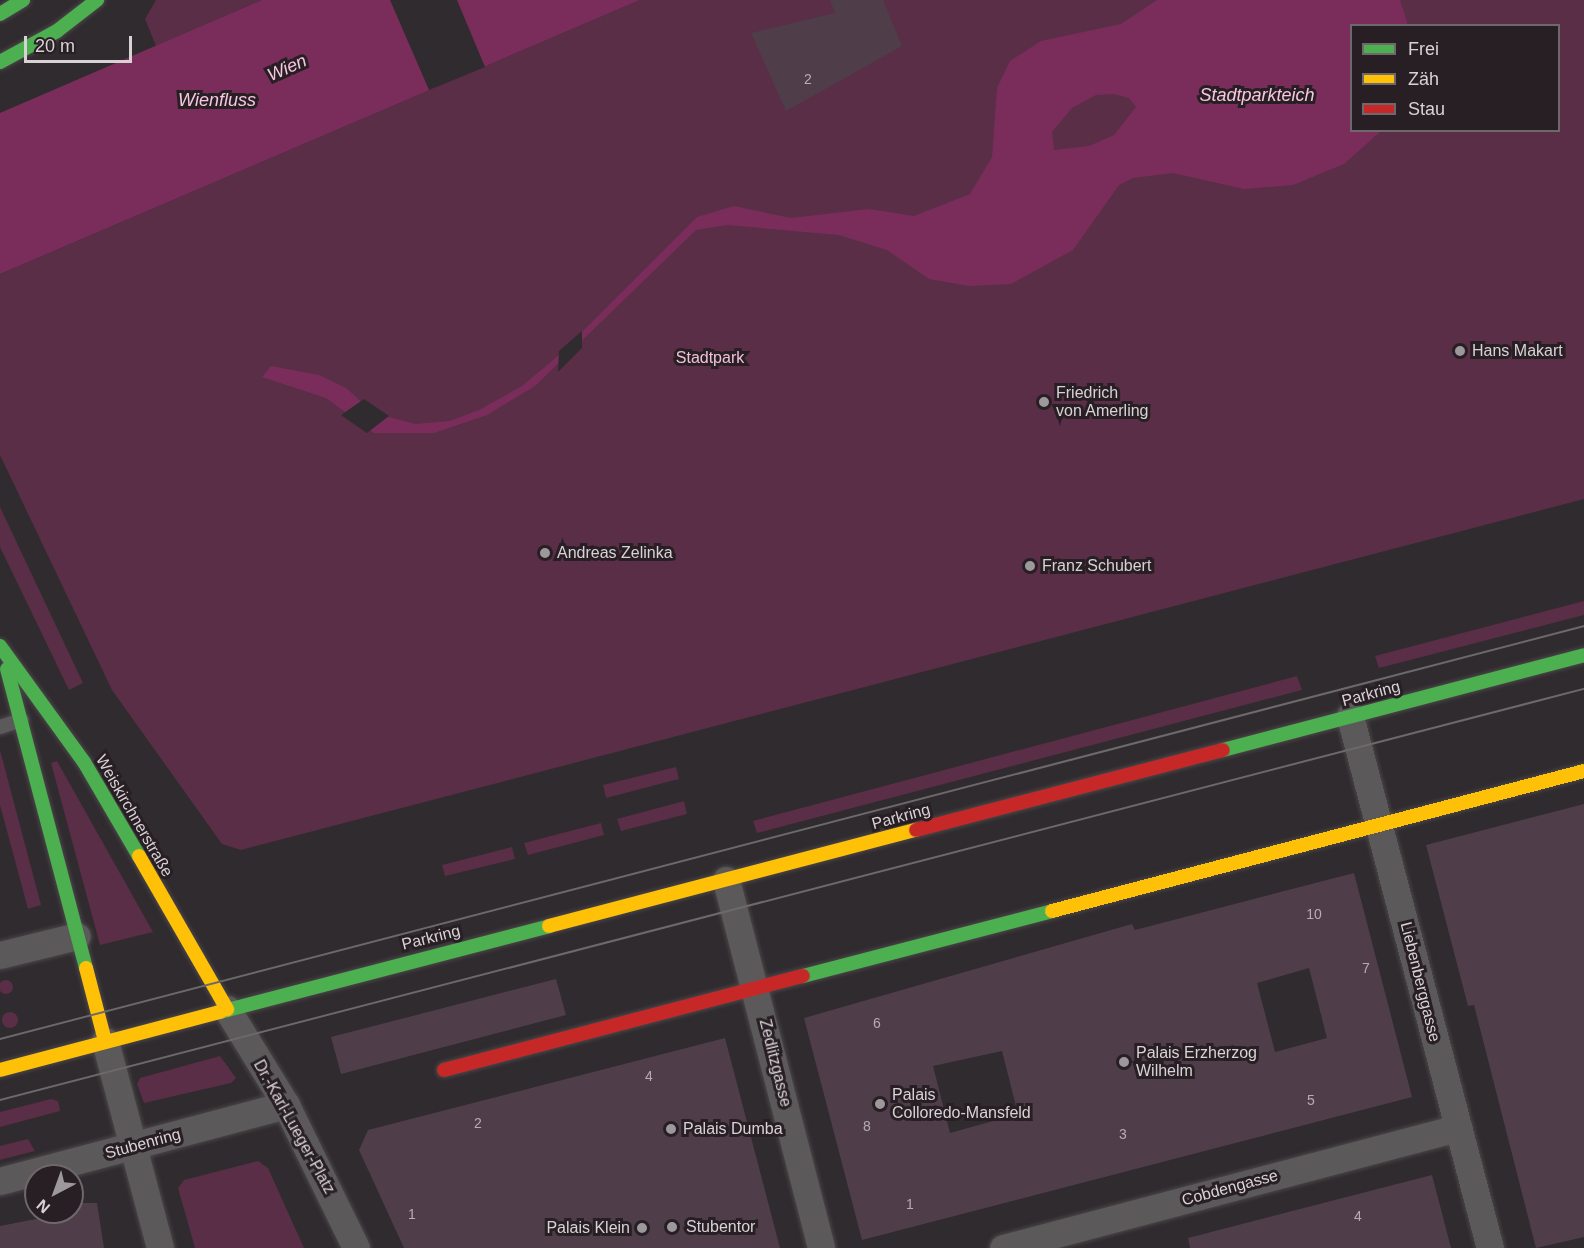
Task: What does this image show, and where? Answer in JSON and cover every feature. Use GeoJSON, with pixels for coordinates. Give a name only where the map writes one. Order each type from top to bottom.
{"type":"FeatureCollection","features":[{"type":"Feature","properties":{"kind":"street"},"geometry":{"type":"LineString","coordinates":[[0,14],[23,0]]}},
{"type":"Feature","properties":{"kind":"street"},"geometry":{"type":"LineString","coordinates":[[0,62],[57,31],[97,0]]}},
{"type":"Feature","properties":{"kind":"street","name":"Weiskirchnerstraße"},"geometry":{"type":"LineString","coordinates":[[0,646],[105,1041]]}},
{"type":"Feature","properties":{"kind":"street","name":"Weiskirchnerstraße"},"geometry":{"type":"LineString","coordinates":[[0,646],[84,762],[227,1009]]}},
{"type":"Feature","properties":{"kind":"street","name":"Parkring"},"geometry":{"type":"LineString","coordinates":[[227,1009],[1584,655]]}},
{"type":"Feature","properties":{"kind":"street","name":"Liebenberggasse"},"geometry":{"type":"LineString","coordinates":[[1350,716],[1380,822],[1490,1248]]}},
{"type":"Feature","properties":{"kind":"street"},"geometry":{"type":"LineString","coordinates":[[444,1070],[1380,822],[1584,771]]}},
{"type":"Feature","properties":{"kind":"street","name":"Zedlitzgasse"},"geometry":{"type":"LineString","coordinates":[[726,880],[756,987],[821,1248]]}},
{"type":"Feature","properties":{"kind":"street"},"geometry":{"type":"LineString","coordinates":[[0,955],[77,936]]}},
{"type":"Feature","properties":{"kind":"street"},"geometry":{"type":"LineString","coordinates":[[0,1070],[227,1009]]}},
{"type":"Feature","properties":{"kind":"street","name":"Dr.-Karl-Lueger-Platz"},"geometry":{"type":"LineString","coordinates":[[227,1009],[286,1105],[356,1248]]}},
{"type":"Feature","properties":{"kind":"street"},"geometry":{"type":"LineString","coordinates":[[105,1041],[160,1248]]}},
{"type":"Feature","properties":{"kind":"street","name":"Stubenring"},"geometry":{"type":"LineString","coordinates":[[0,1181],[133,1148],[286,1105]]}},
{"type":"Feature","properties":{"kind":"street","name":"Cobdengasse"},"geometry":{"type":"LineString","coordinates":[[1003,1248],[1458,1128]]}},
{"type":"Feature","properties":{"kind":"lane"},"geometry":{"type":"LineString","coordinates":[[0,727],[21,720]]}},
{"type":"Feature","properties":{"kind":"green space"},"geometry":{"type":"Polygon","coordinates":[[[156,0],[262,0],[156,46],[145,19],[156,0]]]}},
{"type":"Feature","properties":{"kind":"green space","name":"Stadtpark"},"geometry":{"type":"Polygon","coordinates":[[[640,0],[1584,0],[1584,499],[241,850],[222,844],[112,690],[0,455],[0,274],[640,0]]]}},
{"type":"Feature","properties":{"kind":"green space"},"geometry":{"type":"Polygon","coordinates":[[[0,507],[83,683],[69,690],[0,547],[0,507]]]}},
{"type":"Feature","properties":{"kind":"green space"},"geometry":{"type":"Polygon","coordinates":[[[1584,601],[1584,615],[1379,668],[1375,656],[1584,601]]]}},
{"type":"Feature","properties":{"kind":"green space"},"geometry":{"type":"Polygon","coordinates":[[[1297,676],[1302,690],[757,833],[753,821],[1297,676]]]}},
{"type":"Feature","properties":{"kind":"green space"},"geometry":{"type":"Polygon","coordinates":[[[0,750],[41,905],[28,909],[0,805],[0,750]]]}},
{"type":"Feature","properties":{"kind":"green space"},"geometry":{"type":"Polygon","coordinates":[[[57,761],[153,932],[100,945],[51,763],[57,761]]]}},
{"type":"Feature","properties":{"kind":"green space"},"geometry":{"type":"Polygon","coordinates":[[[676,767],[679,779],[606,798],[603,785],[676,767]]]}},
{"type":"Feature","properties":{"kind":"green space"},"geometry":{"type":"Polygon","coordinates":[[[684,801],[687,814],[621,831],[617,819],[684,801]]]}},
{"type":"Feature","properties":{"kind":"green space"},"geometry":{"type":"Polygon","coordinates":[[[601,823],[604,835],[528,855],[524,843],[601,823]]]}},
{"type":"Feature","properties":{"kind":"green space"},"geometry":{"type":"Polygon","coordinates":[[[512,847],[515,859],[445,876],[442,865],[512,847]]]}},
{"type":"Feature","properties":{"kind":"green space"},"geometry":{"type":"Polygon","coordinates":[[[6,980],[11,982],[13,987],[11,992],[6,994],[1,992],[-1,987],[1,982],[6,980]]]}},
{"type":"Feature","properties":{"kind":"green space"},"geometry":{"type":"Polygon","coordinates":[[[10,1012],[16,1014],[18,1020],[16,1026],[10,1028],[4,1026],[2,1020],[4,1014],[10,1012]]]}},
{"type":"Feature","properties":{"kind":"green space"},"geometry":{"type":"Polygon","coordinates":[[[220,1056],[236,1078],[231,1083],[144,1103],[137,1084],[140,1078],[220,1056]]]}},
{"type":"Feature","properties":{"kind":"green space"},"geometry":{"type":"Polygon","coordinates":[[[51,1099],[58,1101],[60,1111],[0,1127],[0,1112],[51,1099]]]}},
{"type":"Feature","properties":{"kind":"green space"},"geometry":{"type":"Polygon","coordinates":[[[28,1139],[35,1151],[0,1160],[0,1146],[28,1139]]]}},
{"type":"Feature","properties":{"kind":"green space"},"geometry":{"type":"Polygon","coordinates":[[[258,1161],[268,1168],[304,1248],[195,1248],[178,1188],[184,1180],[258,1161]]]}},
{"type":"Feature","properties":{"kind":"water","name":"Wienfluss"},"geometry":{"type":"Polygon","coordinates":[[[262,0],[640,0],[0,274],[0,113],[262,0]]]}},
{"type":"Feature","properties":{"kind":"water","name":"Stadtparkteich"},"geometry":{"type":"Polygon","coordinates":[[[1157,0],[1400,0],[1408,24],[1350,24],[1350,132],[1380,132],[1344,164],[1293,185],[1244,189],[1173,173],[1133,178],[1119,185],[1073,250],[1011,284],[969,286],[929,279],[887,250],[839,235],[727,225],[696,230],[535,386],[487,415],[434,433],[374,433],[326,398],[262,377],[271,366],[319,375],[346,388],[374,413],[415,424],[450,421],[479,410],[522,386],[559,355],[697,217],[734,206],[791,218],[869,209],[914,216],[970,194],[992,157],[997,88],[1010,61],[1041,41],[1121,24],[1157,0]],[[1114,94],[1096,95],[1072,108],[1052,132],[1054,150],[1089,146],[1114,135],[1136,107],[1129,98],[1114,94]]]}},
{"type":"Feature","properties":{"kind":"pier"},"geometry":{"type":"Polygon","coordinates":[[[390,0],[457,0],[485,67],[429,90],[390,0]]]}},
{"type":"Feature","properties":{"kind":"pier"},"geometry":{"type":"Polygon","coordinates":[[[582,331],[582,348],[558,372],[559,351],[582,331]]]}},
{"type":"Feature","properties":{"kind":"pier"},"geometry":{"type":"Polygon","coordinates":[[[364,399],[389,416],[367,433],[341,415],[364,399]]]}},
{"type":"Feature","properties":{"kind":"building"},"geometry":{"type":"Polygon","coordinates":[[[830,0],[883,0],[902,46],[786,111],[751,33],[835,13],[830,0]]]}},
{"type":"Feature","properties":{"kind":"building"},"geometry":{"type":"Polygon","coordinates":[[[1584,804],[1584,1237],[1536,1248],[1474,1005],[1468,1006],[1426,845],[1584,804]]]}},
{"type":"Feature","properties":{"kind":"building"},"geometry":{"type":"Polygon","coordinates":[[[1354,873],[1412,1097],[862,1240],[804,1018],[1132,924],[1135,930],[1354,873]],[[1309,968],[1257,983],[1275,1052],[1327,1038],[1309,968]],[[1002,1051],[933,1066],[950,1133],[1018,1114],[1002,1051]]]}},
{"type":"Feature","properties":{"kind":"building"},"geometry":{"type":"Polygon","coordinates":[[[556,979],[566,1015],[341,1074],[331,1037],[556,979]]]}},
{"type":"Feature","properties":{"kind":"building"},"geometry":{"type":"Polygon","coordinates":[[[725,1038],[780,1248],[404,1248],[359,1150],[368,1130],[725,1038]]]}},
{"type":"Feature","properties":{"kind":"building"},"geometry":{"type":"Polygon","coordinates":[[[1432,1175],[1451,1248],[1190,1248],[1188,1238],[1432,1175]]]}},
{"type":"Feature","properties":{"kind":"building"},"geometry":{"type":"Polygon","coordinates":[[[84,1203],[97,1203],[104,1248],[0,1248],[0,1226],[24,1221],[24,1224],[84,1224],[84,1203]]]}},
{"type":"Feature","properties":{"kind":"tram line"},"geometry":{"type":"LineString","coordinates":[[0,1039],[1584,626]]}},
{"type":"Feature","properties":{"kind":"tram line"},"geometry":{"type":"LineString","coordinates":[[0,1100],[1584,689]]}},
{"type":"Feature","properties":{"kind":"traffic: fast"},"geometry":{"type":"LineString","coordinates":[[0,14],[23,0]]}},
{"type":"Feature","properties":{"kind":"traffic: fast"},"geometry":{"type":"LineString","coordinates":[[0,62],[57,31],[97,0]]}},
{"type":"Feature","properties":{"kind":"traffic: fast"},"geometry":{"type":"LineString","coordinates":[[0,646],[84,762],[139,856]]}},
{"type":"Feature","properties":{"kind":"traffic: fast"},"geometry":{"type":"LineString","coordinates":[[1223,750],[1584,655]]}},
{"type":"Feature","properties":{"kind":"traffic: fast"},"geometry":{"type":"LineString","coordinates":[[7,669],[86,968]]}},
{"type":"Feature","properties":{"kind":"traffic: fast"},"geometry":{"type":"LineString","coordinates":[[803,976],[1052,911]]}},
{"type":"Feature","properties":{"kind":"traffic: fast"},"geometry":{"type":"LineString","coordinates":[[220,1012],[549,926]]}},
{"type":"Feature","properties":{"kind":"traffic: slow"},"geometry":{"type":"LineString","coordinates":[[1052,911],[1584,771]]}},
{"type":"Feature","properties":{"kind":"traffic: slow"},"geometry":{"type":"LineString","coordinates":[[549,926],[916,830]]}},
{"type":"Feature","properties":{"kind":"traffic: slow"},"geometry":{"type":"LineString","coordinates":[[139,856],[227,1009]]}},
{"type":"Feature","properties":{"kind":"traffic: slow"},"geometry":{"type":"LineString","coordinates":[[86,968],[105,1041]]}},
{"type":"Feature","properties":{"kind":"traffic: slow"},"geometry":{"type":"LineString","coordinates":[[0,1070],[220,1012]]}},
{"type":"Feature","properties":{"kind":"traffic: jam"},"geometry":{"type":"LineString","coordinates":[[916,830],[1223,750]]}},
{"type":"Feature","properties":{"kind":"traffic: jam"},"geometry":{"type":"LineString","coordinates":[[444,1070],[803,976]]}},
{"type":"Feature","properties":{"kind":"place","name":"Hans Makart"},"geometry":{"type":"Point","coordinates":[1460,351]}},
{"type":"Feature","properties":{"kind":"place","name":"Friedrich von Amerling"},"geometry":{"type":"Point","coordinates":[1044,402]}},
{"type":"Feature","properties":{"kind":"place","name":"Andreas Zelinka"},"geometry":{"type":"Point","coordinates":[545,553]}},
{"type":"Feature","properties":{"kind":"place","name":"Franz Schubert"},"geometry":{"type":"Point","coordinates":[1030,566]}},
{"type":"Feature","properties":{"kind":"place","name":"Palais Erzherzog Wilhelm"},"geometry":{"type":"Point","coordinates":[1124,1062]}},
{"type":"Feature","properties":{"kind":"place","name":"Palais Colloredo-Mansfeld"},"geometry":{"type":"Point","coordinates":[880,1104]}},
{"type":"Feature","properties":{"kind":"place","name":"Palais Dumba"},"geometry":{"type":"Point","coordinates":[671,1129]}},
{"type":"Feature","properties":{"kind":"place","name":"Stubentor"},"geometry":{"type":"Point","coordinates":[672,1227]}},
{"type":"Feature","properties":{"kind":"place","name":"Palais Klein"},"geometry":{"type":"Point","coordinates":[642,1228]}},
{"type":"Feature","properties":{"kind":"water label","name":"Wien"},"geometry":{"type":"Point","coordinates":[287,68]}}]}
